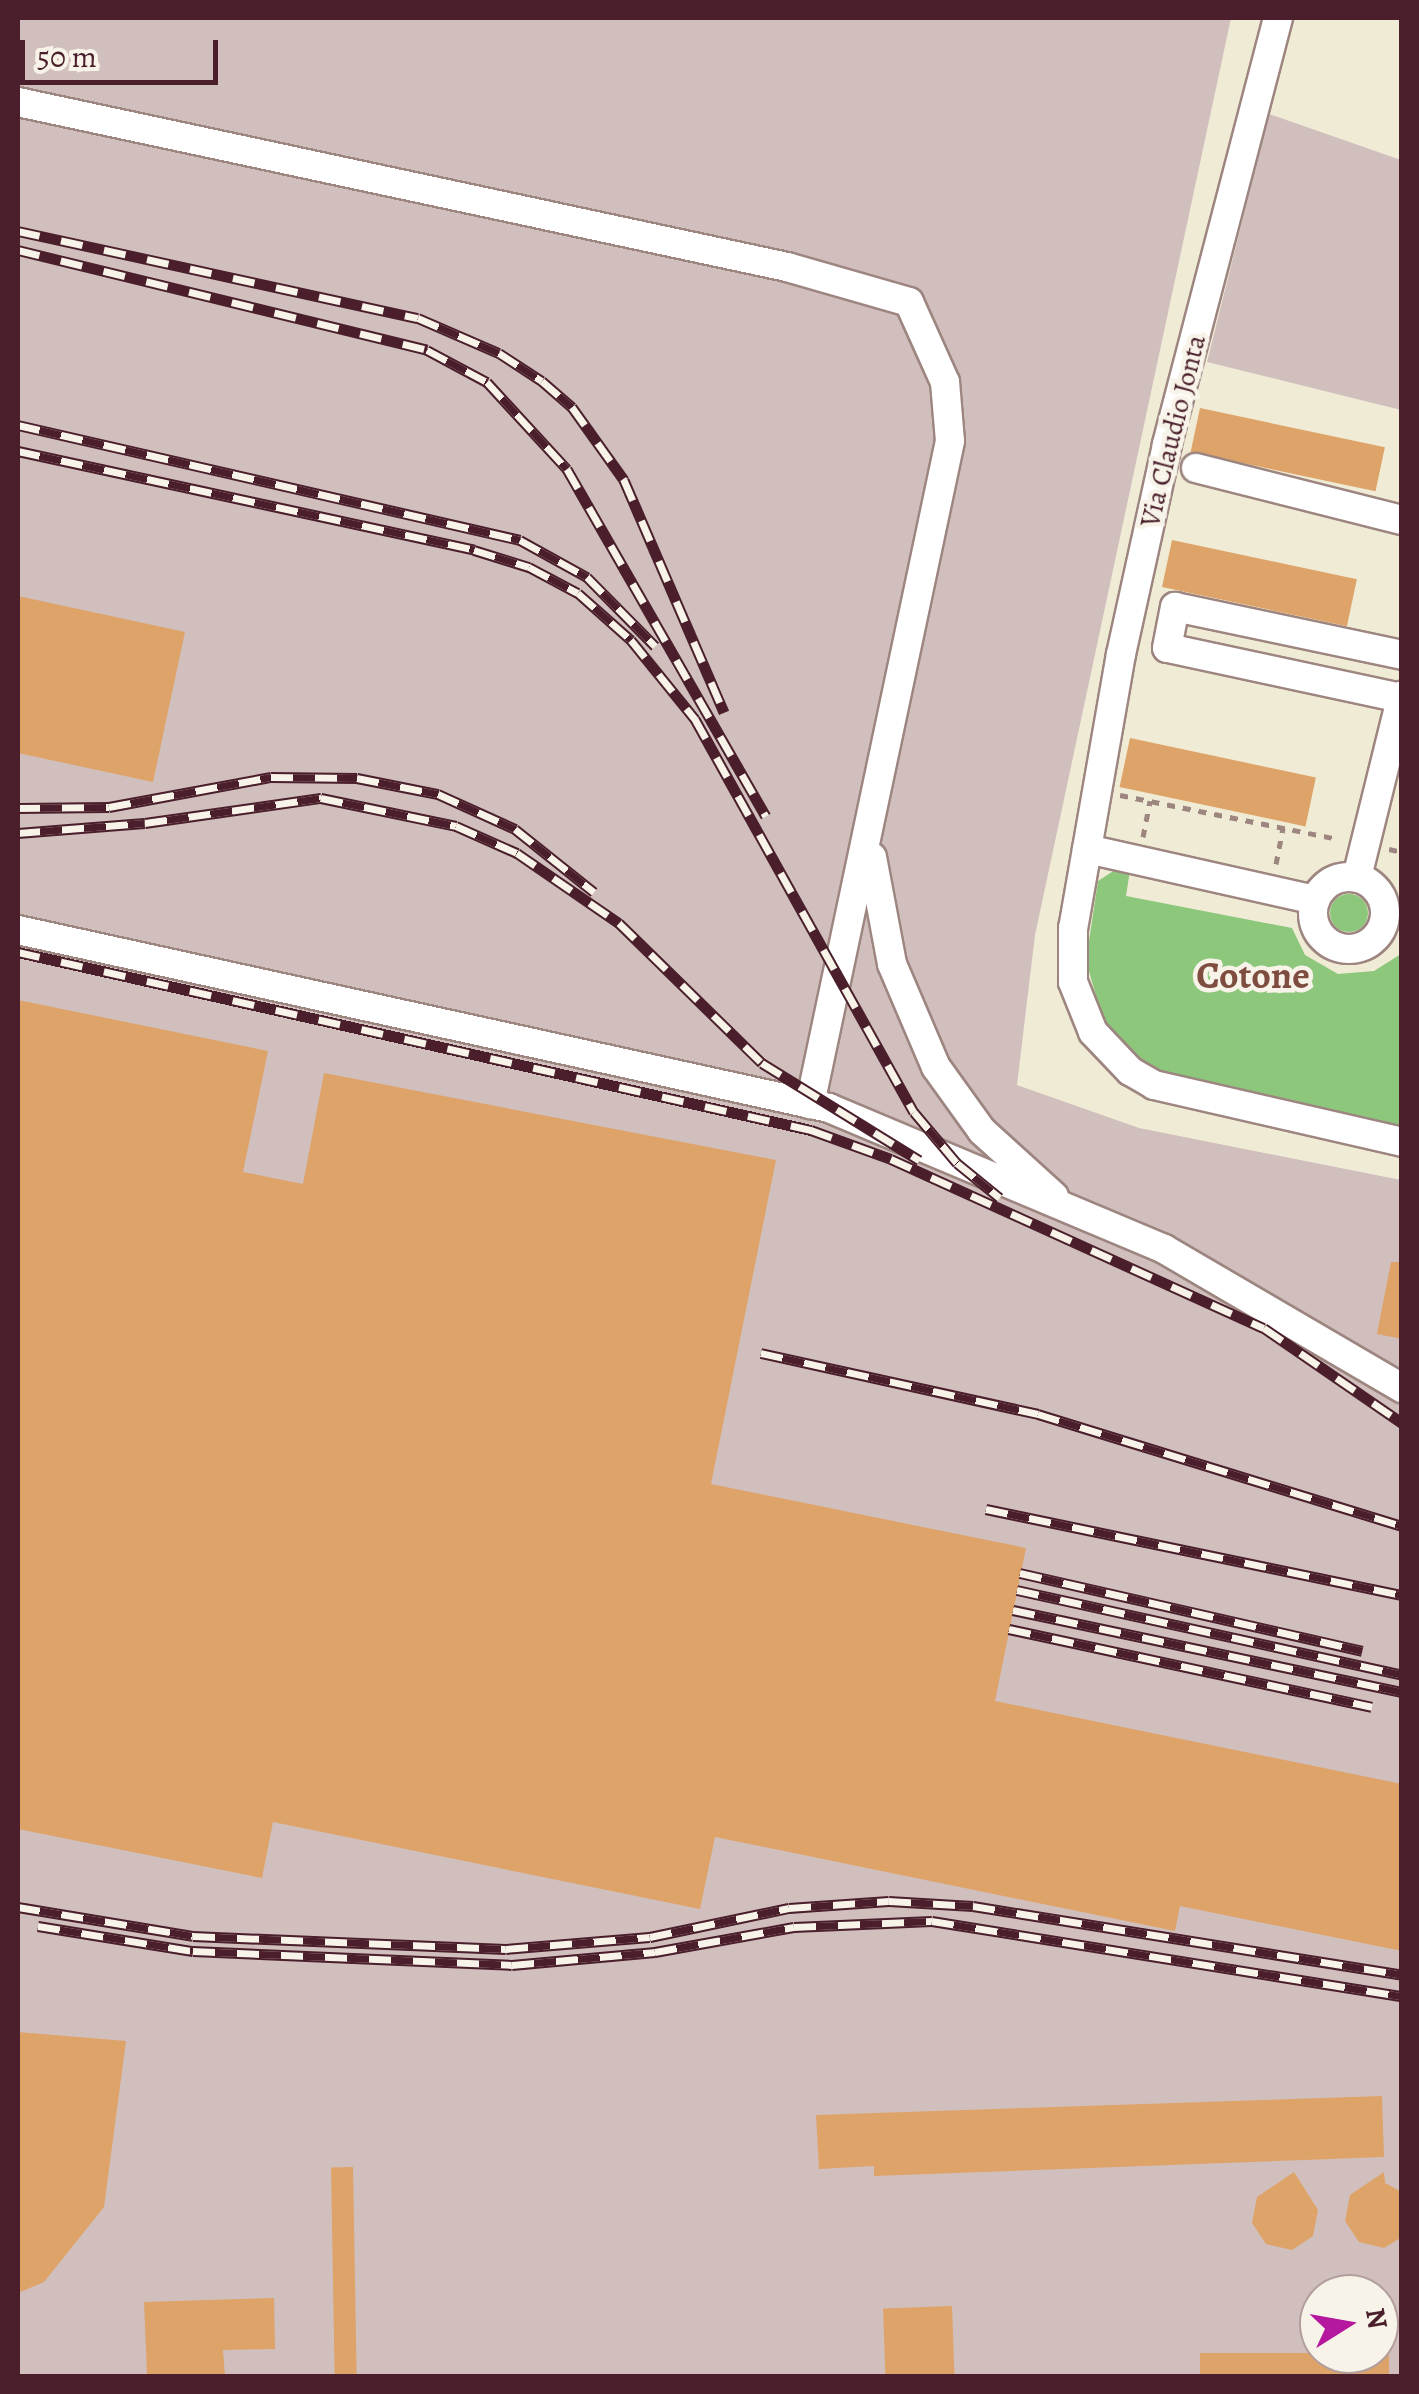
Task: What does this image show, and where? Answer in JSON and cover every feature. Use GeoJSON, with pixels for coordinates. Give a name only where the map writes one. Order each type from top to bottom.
{"type":"FeatureCollection","features":[{"type":"Feature","properties":{"kind":"street","name":"Via Claudio Jonta"},"geometry":{"type":"LineString","coordinates":[[1278,18],[1167,444],[1072,928],[1073,982],[1086,1020],[1109,1053],[1154,1085],[1402,1142]]}},
{"type":"Feature","properties":{"kind":"street"},"geometry":{"type":"LineString","coordinates":[[18,102],[787,267],[909,302],[930,338],[945,382],[950,441],[872,827],[810,1104]]}},
{"type":"Feature","properties":{"kind":"street"},"geometry":{"type":"LineString","coordinates":[[1196,468],[1402,520]]}},
{"type":"Feature","properties":{"kind":"street"},"geometry":{"type":"LineString","coordinates":[[1358,877],[1397,742],[1401,696],[1166,648],[1175,607],[1402,655]]}},
{"type":"Feature","properties":{"kind":"street"},"geometry":{"type":"LineString","coordinates":[[872,827],[872,875],[892,964],[936,1067],[982,1131],[1070,1210]]}},
{"type":"Feature","properties":{"kind":"street"},"geometry":{"type":"LineString","coordinates":[[1086,849],[1272,886],[1315,900]]}},
{"type":"Feature","properties":{"kind":"street"},"geometry":{"type":"LineString","coordinates":[[1358,877],[1378,892],[1393,918],[1361,947],[1334,946],[1316,927],[1315,900],[1332,880],[1358,877]]}},
{"type":"Feature","properties":{"kind":"street"},"geometry":{"type":"LineString","coordinates":[[18,930],[810,1104],[1164,1249],[1402,1388]]}},
{"type":"Feature","properties":{"kind":"path"},"geometry":{"type":"LineString","coordinates":[[1097,790],[1402,852]]}},
{"type":"Feature","properties":{"kind":"path"},"geometry":{"type":"LineString","coordinates":[[1138,859],[1150,801]]}},
{"type":"Feature","properties":{"kind":"path"},"geometry":{"type":"LineString","coordinates":[[1272,886],[1283,828]]}},
{"type":"Feature","properties":{"kind":"shaded area"},"geometry":{"type":"Polygon","coordinates":[[[18,18],[1231,18],[1035,935],[1017,1085],[1139,1128],[1401,1180],[1401,2376],[18,2376],[18,18]]]}},
{"type":"Feature","properties":{"kind":"shaded area"},"geometry":{"type":"Polygon","coordinates":[[[1269,114],[1401,160],[1401,410],[1207,362],[1269,114]]]}},
{"type":"Feature","properties":{"kind":"green space"},"geometry":{"type":"Polygon","coordinates":[[[1118,868],[1130,870],[1126,896],[1292,928],[1305,955],[1338,974],[1374,971],[1401,954],[1401,1126],[1184,1080],[1135,1059],[1105,1027],[1086,961],[1098,881],[1118,868]]]}},
{"type":"Feature","properties":{"kind":"green space"},"geometry":{"type":"Polygon","coordinates":[[[1349,894],[1363,899],[1368,913],[1363,927],[1349,932],[1335,927],[1330,913],[1335,899],[1349,894]]]}},
{"type":"Feature","properties":{"kind":"building"},"geometry":{"type":"Polygon","coordinates":[[[1200,408],[1385,447],[1376,491],[1191,452],[1200,408]]]}},
{"type":"Feature","properties":{"kind":"building"},"geometry":{"type":"Polygon","coordinates":[[[1172,540],[1357,579],[1347,626],[1162,587],[1172,540]]]}},
{"type":"Feature","properties":{"kind":"building"},"geometry":{"type":"Polygon","coordinates":[[[18,596],[185,632],[153,782],[18,753],[18,596]]]}},
{"type":"Feature","properties":{"kind":"building"},"geometry":{"type":"Polygon","coordinates":[[[1130,738],[1316,778],[1305,826],[1120,787],[1130,738]]]}},
{"type":"Feature","properties":{"kind":"building"},"geometry":{"type":"Polygon","coordinates":[[[18,1000],[268,1051],[243,1172],[303,1184],[324,1073],[776,1160],[711,1484],[1026,1548],[995,1701],[1402,1784],[1402,1951],[1180,1906],[1175,1931],[715,1837],[700,1909],[273,1822],[262,1878],[18,1829],[18,1000]]]}},
{"type":"Feature","properties":{"kind":"building"},"geometry":{"type":"Polygon","coordinates":[[[1391,1262],[1402,1262],[1402,1339],[1377,1334],[1391,1262]]]}},
{"type":"Feature","properties":{"kind":"building"},"geometry":{"type":"Polygon","coordinates":[[[18,2032],[126,2041],[104,2207],[44,2282],[18,2293],[18,2032]]]}},
{"type":"Feature","properties":{"kind":"building"},"geometry":{"type":"Polygon","coordinates":[[[1382,2096],[1384,2157],[874,2176],[874,2166],[819,2169],[816,2115],[1382,2096]]]}},
{"type":"Feature","properties":{"kind":"building"},"geometry":{"type":"Polygon","coordinates":[[[331,2167],[353,2167],[357,2376],[335,2376],[331,2167]]]}},
{"type":"Feature","properties":{"kind":"building"},"geometry":{"type":"Polygon","coordinates":[[[1294,2172],[1318,2210],[1313,2236],[1292,2250],[1266,2244],[1252,2223],[1257,2197],[1294,2172]]]}},
{"type":"Feature","properties":{"kind":"building"},"geometry":{"type":"Polygon","coordinates":[[[1384,2172],[1385,2183],[1402,2192],[1402,2237],[1384,2248],[1359,2242],[1345,2221],[1350,2195],[1384,2172]]]}},
{"type":"Feature","properties":{"kind":"building"},"geometry":{"type":"Polygon","coordinates":[[[274,2298],[275,2349],[223,2350],[225,2376],[147,2376],[144,2302],[274,2298]]]}},
{"type":"Feature","properties":{"kind":"building"},"geometry":{"type":"Polygon","coordinates":[[[952,2306],[954,2376],[885,2376],[883,2308],[952,2306]]]}},
{"type":"Feature","properties":{"kind":"building"},"geometry":{"type":"Polygon","coordinates":[[[1200,2353],[1299,2353],[1299,2374],[1389,2374],[1389,2376],[1200,2376],[1200,2353]]]}},
{"type":"Feature","properties":{"kind":"railway"},"geometry":{"type":"LineString","coordinates":[[18,231],[418,318],[499,353],[542,381],[572,407],[624,480],[724,712]]}},
{"type":"Feature","properties":{"kind":"railway"},"geometry":{"type":"LineString","coordinates":[[18,250],[427,350],[487,382],[567,469],[766,816]]}},
{"type":"Feature","properties":{"kind":"railway"},"geometry":{"type":"LineString","coordinates":[[18,425],[520,540],[587,577],[655,646]]}},
{"type":"Feature","properties":{"kind":"railway"},"geometry":{"type":"LineString","coordinates":[[18,451],[474,550],[529,567],[578,593],[631,640],[695,719],[914,1112],[957,1163],[1000,1198]]}},
{"type":"Feature","properties":{"kind":"railway"},"geometry":{"type":"LineString","coordinates":[[18,808],[109,807],[271,777],[357,778],[438,794],[515,829],[594,892]]}},
{"type":"Feature","properties":{"kind":"railway"},"geometry":{"type":"LineString","coordinates":[[18,833],[145,823],[321,798],[456,826],[517,853],[619,923],[762,1063],[919,1160]]}},
{"type":"Feature","properties":{"kind":"railway"},"geometry":{"type":"LineString","coordinates":[[18,952],[811,1130],[891,1159],[1264,1328],[1402,1423]]}},
{"type":"Feature","properties":{"kind":"railway"},"geometry":{"type":"LineString","coordinates":[[761,1353],[1038,1414],[1402,1526]]}},
{"type":"Feature","properties":{"kind":"railway"},"geometry":{"type":"LineString","coordinates":[[986,1509],[1402,1595]]}},
{"type":"Feature","properties":{"kind":"railway"},"geometry":{"type":"LineString","coordinates":[[1020,1573],[1362,1651]]}},
{"type":"Feature","properties":{"kind":"railway"},"geometry":{"type":"LineString","coordinates":[[1017,1590],[1402,1675]]}},
{"type":"Feature","properties":{"kind":"railway"},"geometry":{"type":"LineString","coordinates":[[1013,1610],[1402,1692]]}},
{"type":"Feature","properties":{"kind":"railway"},"geometry":{"type":"LineString","coordinates":[[1009,1629],[1372,1707]]}},
{"type":"Feature","properties":{"kind":"railway"},"geometry":{"type":"LineString","coordinates":[[18,1907],[193,1936],[506,1949],[650,1937],[789,1908],[889,1901],[973,1906],[1402,1975]]}},
{"type":"Feature","properties":{"kind":"railway"},"geometry":{"type":"LineString","coordinates":[[38,1926],[193,1951],[512,1965],[655,1952],[794,1927],[932,1921],[1402,1996]]}},
{"type":"Feature","properties":{"kind":"district","name":"Cotone"},"geometry":{"type":"Point","coordinates":[1253,976]}}]}
